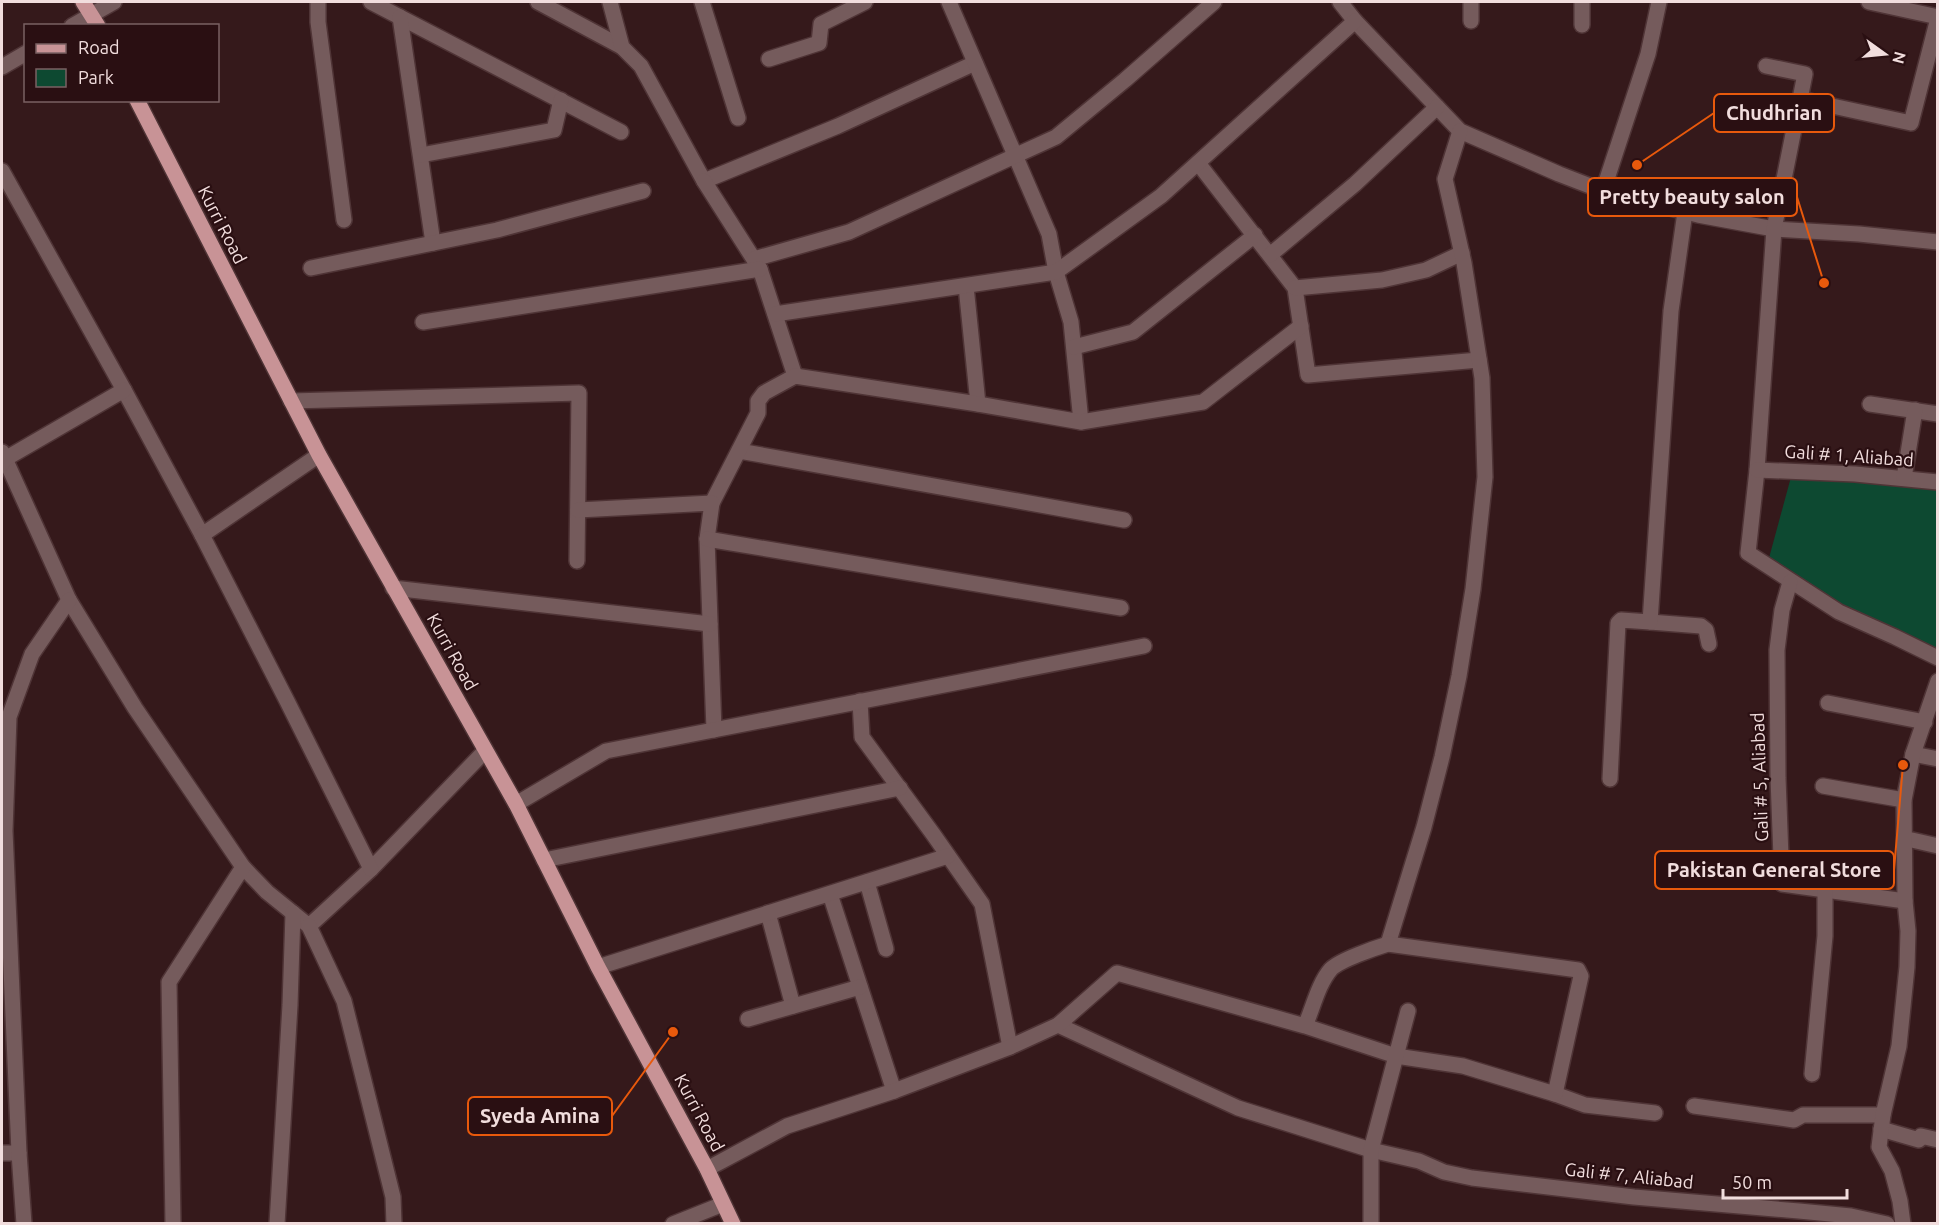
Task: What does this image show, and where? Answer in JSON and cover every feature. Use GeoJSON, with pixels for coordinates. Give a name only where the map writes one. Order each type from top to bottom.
{"type":"FeatureCollection","features":[{"type":"Feature","properties":{"kind":"main road","name":"Kurri Road"},"geometry":{"type":"LineString","coordinates":[[138,102],[319,455],[516,804],[598,967],[707,1169],[733,1224]]}},
{"type":"Feature","properties":{"kind":"street"},"geometry":{"type":"LineString","coordinates":[[75,24],[114,2]]}},
{"type":"Feature","properties":{"kind":"street"},"geometry":{"type":"LineString","coordinates":[[318,2],[318,22],[344,220]]}},
{"type":"Feature","properties":{"kind":"street"},"geometry":{"type":"LineString","coordinates":[[371,2],[621,132]]}},
{"type":"Feature","properties":{"kind":"street"},"geometry":{"type":"LineString","coordinates":[[538,2],[622,47],[641,66],[704,180],[757,264],[795,376]]}},
{"type":"Feature","properties":{"kind":"street"},"geometry":{"type":"LineString","coordinates":[[610,2],[622,47]]}},
{"type":"Feature","properties":{"kind":"street"},"geometry":{"type":"LineString","coordinates":[[702,2],[738,118]]}},
{"type":"Feature","properties":{"kind":"street"},"geometry":{"type":"LineString","coordinates":[[769,58],[819,43],[821,24],[865,2]]}},
{"type":"Feature","properties":{"kind":"street"},"geometry":{"type":"LineString","coordinates":[[949,2],[1049,234],[1056,272],[1071,322],[1081,422]]}},
{"type":"Feature","properties":{"kind":"street"},"geometry":{"type":"LineString","coordinates":[[423,322],[757,264],[849,232],[1014,154],[1056,137],[1214,2]]}},
{"type":"Feature","properties":{"kind":"street"},"geometry":{"type":"LineString","coordinates":[[1340,2],[1460,131],[1558,174],[1603,191],[1685,212],[1774,229],[1938,242]]}},
{"type":"Feature","properties":{"kind":"street"},"geometry":{"type":"LineString","coordinates":[[775,314],[1056,272],[1161,196],[1198,163],[1354,19],[1355,2]]}},
{"type":"Feature","properties":{"kind":"street"},"geometry":{"type":"LineString","coordinates":[[1471,2],[1471,21]]}},
{"type":"Feature","properties":{"kind":"street"},"geometry":{"type":"LineString","coordinates":[[1582,2],[1582,25]]}},
{"type":"Feature","properties":{"kind":"street"},"geometry":{"type":"LineString","coordinates":[[1603,191],[1647,54],[1659,2]]}},
{"type":"Feature","properties":{"kind":"street"},"geometry":{"type":"LineString","coordinates":[[1800,99],[1911,123],[1938,18],[1869,2]]}},
{"type":"Feature","properties":{"kind":"street"},"geometry":{"type":"LineString","coordinates":[[400,17],[433,243]]}},
{"type":"Feature","properties":{"kind":"street"},"geometry":{"type":"LineString","coordinates":[[2,67],[24,54]]}},
{"type":"Feature","properties":{"kind":"street"},"geometry":{"type":"LineString","coordinates":[[704,180],[838,126],[975,63]]}},
{"type":"Feature","properties":{"kind":"street"},"geometry":{"type":"LineString","coordinates":[[1766,66],[1804,74],[1774,229],[1757,470],[1748,553],[1839,612],[1938,658]]}},
{"type":"Feature","properties":{"kind":"street"},"geometry":{"type":"LineString","coordinates":[[421,155],[554,130],[561,100]]}},
{"type":"Feature","properties":{"kind":"street"},"geometry":{"type":"LineString","coordinates":[[1270,255],[1355,184],[1437,107]]}},
{"type":"Feature","properties":{"kind":"street"},"geometry":{"type":"LineString","coordinates":[[1388,944],[1424,827],[1459,676],[1473,589],[1485,477],[1482,378],[1462,253],[1446,179],[1460,131]]}},
{"type":"Feature","properties":{"kind":"street"},"geometry":{"type":"LineString","coordinates":[[1198,163],[1294,288],[1308,375],[1479,360]]}},
{"type":"Feature","properties":{"kind":"street"},"geometry":{"type":"LineString","coordinates":[[2,171],[202,535],[371,869]]}},
{"type":"Feature","properties":{"kind":"street"},"geometry":{"type":"LineString","coordinates":[[311,268],[497,230],[643,191]]}},
{"type":"Feature","properties":{"kind":"street"},"geometry":{"type":"LineString","coordinates":[[1650,622],[1671,311],[1685,212]]}},
{"type":"Feature","properties":{"kind":"street"},"geometry":{"type":"LineString","coordinates":[[1074,347],[1133,332],[1255,235]]}},
{"type":"Feature","properties":{"kind":"street"},"geometry":{"type":"LineString","coordinates":[[1294,288],[1382,280],[1426,270],[1462,253]]}},
{"type":"Feature","properties":{"kind":"street"},"geometry":{"type":"LineString","coordinates":[[966,286],[978,404]]}},
{"type":"Feature","properties":{"kind":"street"},"geometry":{"type":"LineString","coordinates":[[714,730],[707,539],[712,503],[758,413],[758,401],[764,393],[795,376],[1081,422],[1203,402],[1301,326]]}},
{"type":"Feature","properties":{"kind":"street"},"geometry":{"type":"LineString","coordinates":[[124,390],[3,458],[69,600],[135,708],[243,867],[267,892],[309,926],[344,1001],[393,1197],[394,1224]]}},
{"type":"Feature","properties":{"kind":"street"},"geometry":{"type":"LineString","coordinates":[[291,401],[579,393],[577,561]]}},
{"type":"Feature","properties":{"kind":"street"},"geometry":{"type":"LineString","coordinates":[[1870,404],[1938,414]]}},
{"type":"Feature","properties":{"kind":"street"},"geometry":{"type":"LineString","coordinates":[[1904,478],[1915,410]]}},
{"type":"Feature","properties":{"kind":"street"},"geometry":{"type":"LineString","coordinates":[[738,451],[1124,520]]}},
{"type":"Feature","properties":{"kind":"street"},"geometry":{"type":"LineString","coordinates":[[202,535],[319,455]]}},
{"type":"Feature","properties":{"kind":"street","name":"Gali # 1, Aliabad"},"geometry":{"type":"LineString","coordinates":[[1757,470],[1938,482]]}},
{"type":"Feature","properties":{"kind":"street"},"geometry":{"type":"LineString","coordinates":[[578,510],[712,503]]}},
{"type":"Feature","properties":{"kind":"street"},"geometry":{"type":"LineString","coordinates":[[707,539],[1122,608]]}},
{"type":"Feature","properties":{"kind":"street","name":"Gali # 5, Aliabad"},"geometry":{"type":"LineString","coordinates":[[1790,582],[1782,610],[1776,650],[1782,884],[1905,901]]}},
{"type":"Feature","properties":{"kind":"street"},"geometry":{"type":"LineString","coordinates":[[393,588],[710,624]]}},
{"type":"Feature","properties":{"kind":"street"},"geometry":{"type":"LineString","coordinates":[[24,1224],[8,1046],[4,857],[5,717],[33,654],[69,600]]}},
{"type":"Feature","properties":{"kind":"street"},"geometry":{"type":"LineString","coordinates":[[1610,779],[1618,623],[1621,620],[1701,626],[1706,630],[1709,644]]}},
{"type":"Feature","properties":{"kind":"street"},"geometry":{"type":"LineString","coordinates":[[516,804],[606,751],[1144,646]]}},
{"type":"Feature","properties":{"kind":"street"},"geometry":{"type":"LineString","coordinates":[[1903,1224],[1892,1171],[1879,1147],[1882,1122],[1899,1046],[1908,931],[1905,901],[1904,800],[1913,754],[1938,681]]}},
{"type":"Feature","properties":{"kind":"street"},"geometry":{"type":"LineString","coordinates":[[860,701],[862,737],[981,904],[1010,1047]]}},
{"type":"Feature","properties":{"kind":"street"},"geometry":{"type":"LineString","coordinates":[[1828,703],[1925,722]]}},
{"type":"Feature","properties":{"kind":"street"},"geometry":{"type":"LineString","coordinates":[[309,926],[371,869],[486,751]]}},
{"type":"Feature","properties":{"kind":"street"},"geometry":{"type":"LineString","coordinates":[[1913,754],[1938,759]]}},
{"type":"Feature","properties":{"kind":"street"},"geometry":{"type":"LineString","coordinates":[[1823,786],[1904,800]]}},
{"type":"Feature","properties":{"kind":"street"},"geometry":{"type":"LineString","coordinates":[[544,860],[900,788]]}},
{"type":"Feature","properties":{"kind":"street"},"geometry":{"type":"LineString","coordinates":[[1905,841],[1912,840],[1938,846]]}},
{"type":"Feature","properties":{"kind":"street"},"geometry":{"type":"LineString","coordinates":[[598,967],[948,856]]}},
{"type":"Feature","properties":{"kind":"street"},"geometry":{"type":"LineString","coordinates":[[173,1224],[169,982],[243,867]]}},
{"type":"Feature","properties":{"kind":"street"},"geometry":{"type":"LineString","coordinates":[[867,882],[886,949]]}},
{"type":"Feature","properties":{"kind":"street"},"geometry":{"type":"LineString","coordinates":[[1812,1074],[1825,936],[1826,889]]}},
{"type":"Feature","properties":{"kind":"street"},"geometry":{"type":"LineString","coordinates":[[830,894],[894,1091]]}},
{"type":"Feature","properties":{"kind":"street"},"geometry":{"type":"LineString","coordinates":[[277,1224],[289,1028],[293,913]]}},
{"type":"Feature","properties":{"kind":"street"},"geometry":{"type":"LineString","coordinates":[[768,913],[792,1006]]}},
{"type":"Feature","properties":{"kind":"street"},"geometry":{"type":"LineString","coordinates":[[1305,1026],[1320,988],[1332,968],[1366,951],[1388,944],[1578,970],[1581,976],[1555,1094]]}},
{"type":"Feature","properties":{"kind":"street"},"geometry":{"type":"LineString","coordinates":[[707,1169],[787,1126],[894,1091],[1010,1047],[1058,1025],[1117,974],[1305,1026],[1396,1056],[1463,1066],[1585,1105],[1655,1113]]}},
{"type":"Feature","properties":{"kind":"street"},"geometry":{"type":"LineString","coordinates":[[748,1018],[860,987]]}},
{"type":"Feature","properties":{"kind":"street"},"geometry":{"type":"LineString","coordinates":[[1371,1224],[1371,1150],[1408,1011]]}},
{"type":"Feature","properties":{"kind":"street","name":"Gali # 7, Aliabad"},"geometry":{"type":"LineString","coordinates":[[1058,1025],[1238,1108],[1371,1150],[1419,1161],[1444,1172],[1472,1178],[1634,1197],[1840,1215],[1887,1224]]}},
{"type":"Feature","properties":{"kind":"street"},"geometry":{"type":"LineString","coordinates":[[1694,1106],[1794,1120],[1803,1114],[1882,1122],[1920,1140],[1921,1136],[1938,1140]]}},
{"type":"Feature","properties":{"kind":"street"},"geometry":{"type":"LineString","coordinates":[[2,1153],[19,1153]]}},
{"type":"Feature","properties":{"kind":"street"},"geometry":{"type":"LineString","coordinates":[[673,1224],[723,1204]]}},
{"type":"Feature","properties":{"kind":"green space"},"geometry":{"type":"Polygon","coordinates":[[[1791,477],[1937,487],[1937,653],[1830,601],[1769,558],[1791,477]]]}},
{"type":"Feature","properties":{"kind":"place","name":"Chudhrian"},"geometry":{"type":"Point","coordinates":[1637,165]}},
{"type":"Feature","properties":{"kind":"place","name":"Pretty beauty salon"},"geometry":{"type":"Point","coordinates":[1824,283]}},
{"type":"Feature","properties":{"kind":"place","name":"Pakistan General Store"},"geometry":{"type":"Point","coordinates":[1903,765]}},
{"type":"Feature","properties":{"kind":"place","name":"Syeda Amina"},"geometry":{"type":"Point","coordinates":[673,1032]}}]}
